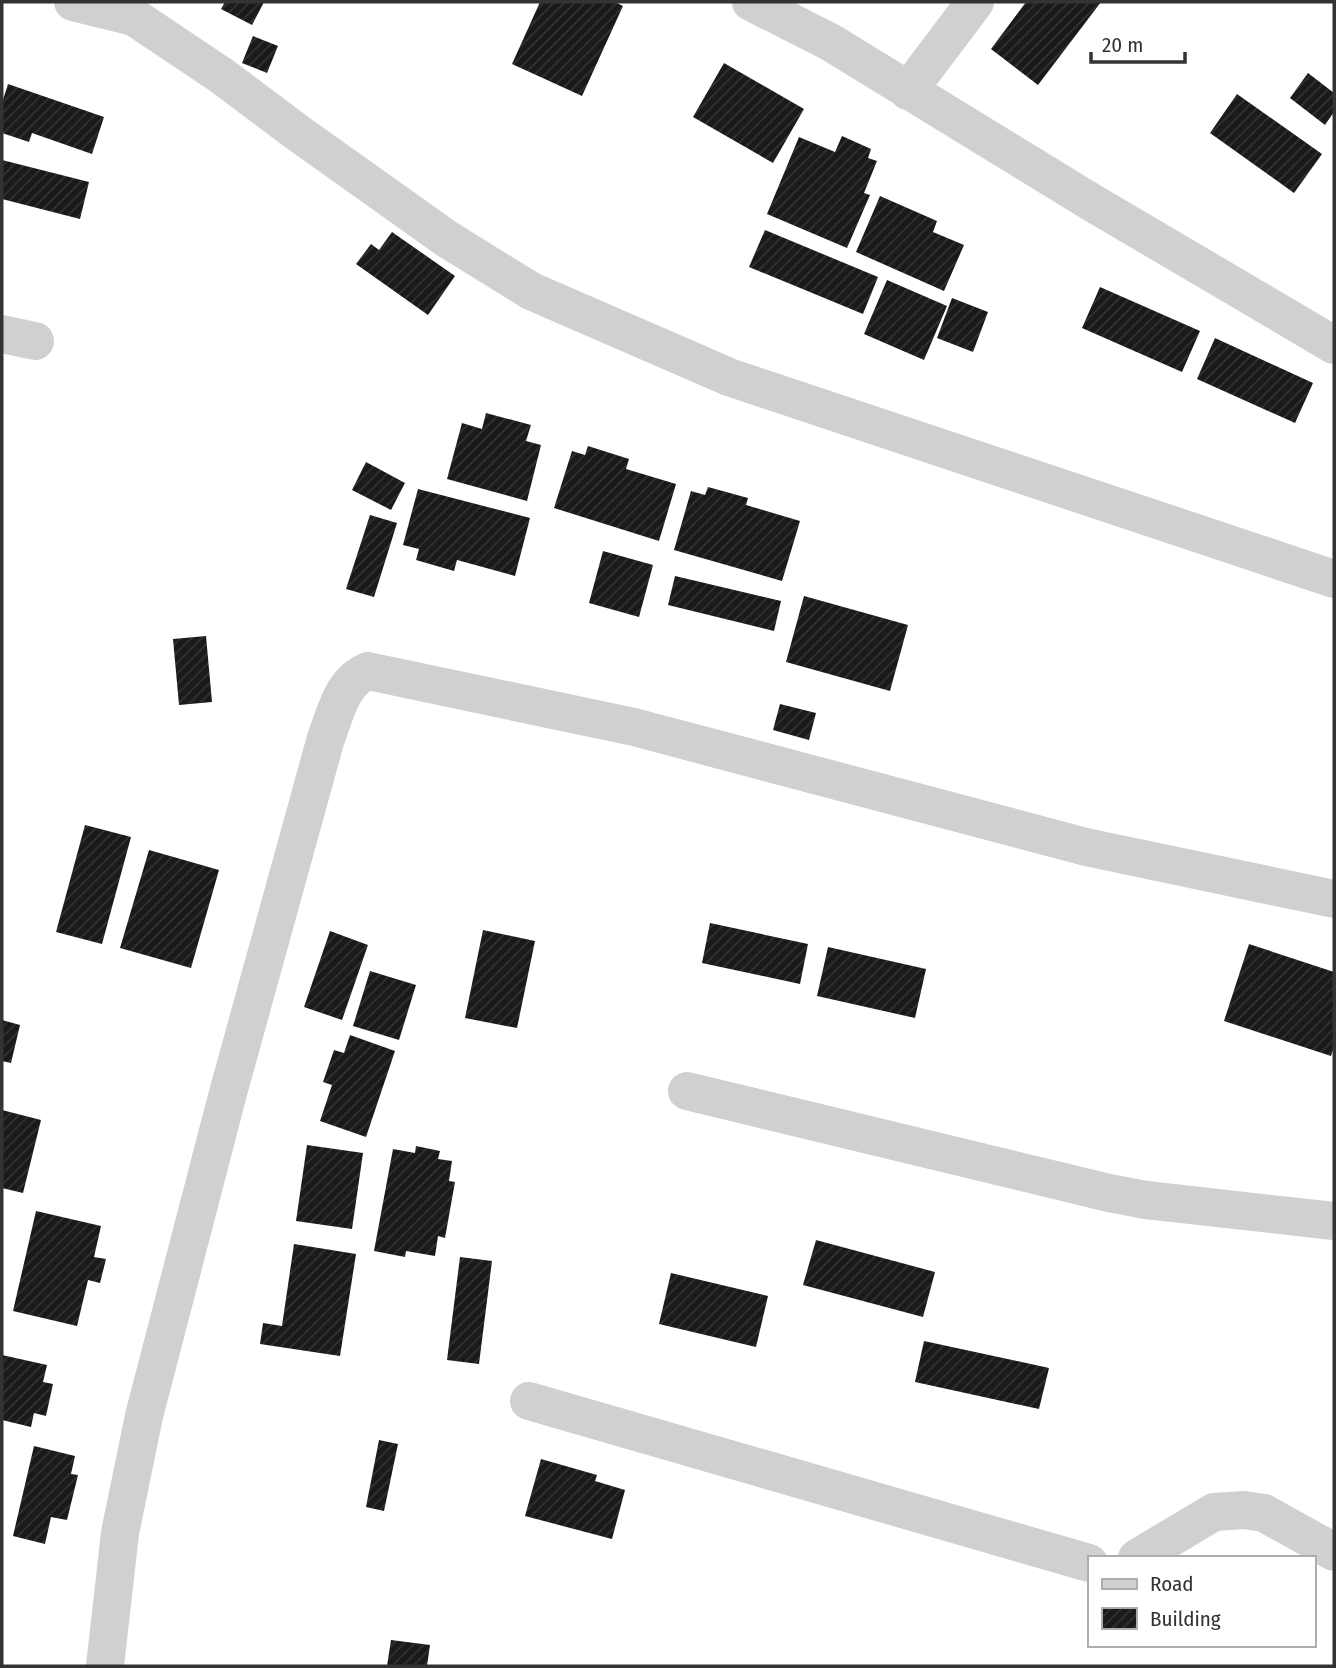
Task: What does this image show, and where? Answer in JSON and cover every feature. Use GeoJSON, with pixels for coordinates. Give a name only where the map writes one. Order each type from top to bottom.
{"type":"FeatureCollection","features":[{"type":"Feature","properties":{"kind":"street"},"geometry":{"type":"LineString","coordinates":[[73,2],[136,10],[298,133],[447,239],[531,291],[729,377],[1334,579]]}},
{"type":"Feature","properties":{"kind":"street"},"geometry":{"type":"LineString","coordinates":[[751,2],[830,42],[1334,345]]}},
{"type":"Feature","properties":{"kind":"street"},"geometry":{"type":"LineString","coordinates":[[908,91],[975,2]]}},
{"type":"Feature","properties":{"kind":"street"},"geometry":{"type":"LineString","coordinates":[[105,1666],[120,1533],[144,1416],[228,1093],[326,738],[344,691],[357,676],[368,671],[634,727],[1086,847],[1334,899]]}},
{"type":"Feature","properties":{"kind":"street"},"geometry":{"type":"LineString","coordinates":[[687,1091],[1109,1193],[1146,1200],[1334,1221]]}},
{"type":"Feature","properties":{"kind":"street"},"geometry":{"type":"LineString","coordinates":[[529,1401],[1088,1563]]}},
{"type":"Feature","properties":{"kind":"street"},"geometry":{"type":"LineString","coordinates":[[1140,1556],[1214,1512],[1244,1510],[1264,1513],[1334,1552]]}},
{"type":"Feature","properties":{"kind":"building"},"geometry":{"type":"Polygon","coordinates":[[[225,2],[264,2],[252,25],[221,9],[225,2]]]}},
{"type":"Feature","properties":{"kind":"building"},"geometry":{"type":"Polygon","coordinates":[[[540,2],[615,2],[623,6],[582,96],[512,64],[540,2]]]}},
{"type":"Feature","properties":{"kind":"building"},"geometry":{"type":"Polygon","coordinates":[[[1026,2],[1101,2],[1038,85],[991,49],[1026,2]]]}},
{"type":"Feature","properties":{"kind":"building"},"geometry":{"type":"Polygon","coordinates":[[[253,36],[278,46],[267,73],[242,63],[253,36]]]}},
{"type":"Feature","properties":{"kind":"building"},"geometry":{"type":"Polygon","coordinates":[[[724,63],[804,109],[773,163],[693,117],[724,63]]]}},
{"type":"Feature","properties":{"kind":"building"},"geometry":{"type":"Polygon","coordinates":[[[1308,73],[1334,93],[1334,112],[1325,125],[1290,98],[1308,73]]]}},
{"type":"Feature","properties":{"kind":"building"},"geometry":{"type":"Polygon","coordinates":[[[8,84],[104,117],[92,154],[32,133],[29,142],[2,133],[2,103],[8,84]]]}},
{"type":"Feature","properties":{"kind":"building"},"geometry":{"type":"Polygon","coordinates":[[[1237,94],[1322,154],[1294,193],[1210,133],[1237,94]]]}},
{"type":"Feature","properties":{"kind":"building"},"geometry":{"type":"Polygon","coordinates":[[[842,136],[871,149],[868,158],[877,161],[864,193],[870,195],[847,248],[767,214],[799,137],[835,152],[842,136]]]}},
{"type":"Feature","properties":{"kind":"building"},"geometry":{"type":"Polygon","coordinates":[[[2,160],[89,182],[80,219],[2,199],[2,160]]]}},
{"type":"Feature","properties":{"kind":"building"},"geometry":{"type":"Polygon","coordinates":[[[880,196],[937,221],[933,232],[964,245],[944,291],[856,252],[880,196]]]}},
{"type":"Feature","properties":{"kind":"building"},"geometry":{"type":"Polygon","coordinates":[[[765,230],[878,277],[863,314],[749,267],[765,230]]]}},
{"type":"Feature","properties":{"kind":"building"},"geometry":{"type":"Polygon","coordinates":[[[392,232],[455,276],[428,315],[356,264],[371,244],[379,250],[392,232]]]}},
{"type":"Feature","properties":{"kind":"building"},"geometry":{"type":"Polygon","coordinates":[[[887,280],[947,306],[924,360],[864,334],[887,280]]]}},
{"type":"Feature","properties":{"kind":"building"},"geometry":{"type":"Polygon","coordinates":[[[1100,287],[1200,331],[1182,372],[1082,328],[1100,287]]]}},
{"type":"Feature","properties":{"kind":"building"},"geometry":{"type":"Polygon","coordinates":[[[952,298],[988,312],[973,352],[937,338],[952,298]]]}},
{"type":"Feature","properties":{"kind":"building"},"geometry":{"type":"Polygon","coordinates":[[[1215,338],[1313,383],[1295,423],[1197,379],[1215,338]]]}},
{"type":"Feature","properties":{"kind":"building"},"geometry":{"type":"Polygon","coordinates":[[[486,413],[531,425],[526,441],[541,445],[527,501],[447,479],[462,423],[482,429],[486,413]]]}},
{"type":"Feature","properties":{"kind":"building"},"geometry":{"type":"Polygon","coordinates":[[[588,446],[629,459],[626,469],[676,484],[659,541],[554,508],[572,451],[585,455],[588,446]]]}},
{"type":"Feature","properties":{"kind":"building"},"geometry":{"type":"Polygon","coordinates":[[[366,462],[405,483],[391,510],[352,490],[366,462]]]}},
{"type":"Feature","properties":{"kind":"building"},"geometry":{"type":"Polygon","coordinates":[[[708,487],[748,498],[746,505],[800,521],[782,581],[674,550],[691,491],[705,495],[708,487]]]}},
{"type":"Feature","properties":{"kind":"building"},"geometry":{"type":"Polygon","coordinates":[[[418,489],[530,518],[515,576],[457,560],[454,571],[416,560],[419,549],[403,545],[418,489]]]}},
{"type":"Feature","properties":{"kind":"building"},"geometry":{"type":"Polygon","coordinates":[[[370,515],[397,523],[374,597],[346,589],[370,515]]]}},
{"type":"Feature","properties":{"kind":"building"},"geometry":{"type":"Polygon","coordinates":[[[603,551],[653,565],[639,617],[589,603],[603,551]]]}},
{"type":"Feature","properties":{"kind":"building"},"geometry":{"type":"Polygon","coordinates":[[[675,576],[781,601],[774,631],[668,605],[675,576]]]}},
{"type":"Feature","properties":{"kind":"building"},"geometry":{"type":"Polygon","coordinates":[[[804,596],[908,625],[890,691],[786,662],[804,596]]]}},
{"type":"Feature","properties":{"kind":"building"},"geometry":{"type":"Polygon","coordinates":[[[206,636],[212,702],[179,705],[173,639],[206,636]]]}},
{"type":"Feature","properties":{"kind":"building"},"geometry":{"type":"Polygon","coordinates":[[[780,704],[816,713],[809,740],[773,730],[780,704]]]}},
{"type":"Feature","properties":{"kind":"building"},"geometry":{"type":"Polygon","coordinates":[[[85,825],[131,837],[102,944],[56,932],[85,825]]]}},
{"type":"Feature","properties":{"kind":"building"},"geometry":{"type":"Polygon","coordinates":[[[149,850],[219,870],[191,968],[120,948],[149,850]]]}},
{"type":"Feature","properties":{"kind":"building"},"geometry":{"type":"Polygon","coordinates":[[[710,923],[808,944],[800,984],[702,963],[710,923]]]}},
{"type":"Feature","properties":{"kind":"building"},"geometry":{"type":"Polygon","coordinates":[[[483,930],[535,941],[517,1028],[465,1018],[483,930]]]}},
{"type":"Feature","properties":{"kind":"building"},"geometry":{"type":"Polygon","coordinates":[[[330,931],[368,945],[342,1020],[304,1007],[330,931]]]}},
{"type":"Feature","properties":{"kind":"building"},"geometry":{"type":"Polygon","coordinates":[[[1249,944],[1334,972],[1334,1047],[1331,1056],[1224,1021],[1249,944]]]}},
{"type":"Feature","properties":{"kind":"building"},"geometry":{"type":"Polygon","coordinates":[[[828,947],[926,969],[915,1018],[817,996],[828,947]]]}},
{"type":"Feature","properties":{"kind":"building"},"geometry":{"type":"Polygon","coordinates":[[[370,971],[416,985],[399,1040],[353,1026],[370,971]]]}},
{"type":"Feature","properties":{"kind":"building"},"geometry":{"type":"Polygon","coordinates":[[[2,1020],[20,1025],[11,1063],[2,1061],[2,1020]]]}},
{"type":"Feature","properties":{"kind":"building"},"geometry":{"type":"Polygon","coordinates":[[[350,1035],[395,1051],[366,1137],[320,1121],[332,1085],[323,1082],[334,1050],[344,1053],[350,1035]]]}},
{"type":"Feature","properties":{"kind":"building"},"geometry":{"type":"Polygon","coordinates":[[[2,1110],[41,1120],[23,1193],[2,1188],[2,1110]]]}},
{"type":"Feature","properties":{"kind":"building"},"geometry":{"type":"Polygon","coordinates":[[[307,1145],[363,1153],[352,1229],[296,1221],[307,1145]]]}},
{"type":"Feature","properties":{"kind":"building"},"geometry":{"type":"Polygon","coordinates":[[[416,1146],[440,1151],[438,1159],[452,1161],[449,1181],[455,1182],[445,1238],[438,1236],[435,1256],[406,1251],[405,1257],[374,1251],[393,1149],[415,1153],[416,1146]]]}},
{"type":"Feature","properties":{"kind":"building"},"geometry":{"type":"Polygon","coordinates":[[[36,1211],[101,1226],[94,1257],[106,1259],[100,1283],[88,1280],[77,1326],[13,1311],[36,1211]]]}},
{"type":"Feature","properties":{"kind":"building"},"geometry":{"type":"Polygon","coordinates":[[[816,1240],[935,1272],[923,1317],[803,1285],[816,1240]]]}},
{"type":"Feature","properties":{"kind":"building"},"geometry":{"type":"Polygon","coordinates":[[[294,1244],[356,1254],[340,1356],[260,1344],[263,1323],[282,1326],[294,1244]]]}},
{"type":"Feature","properties":{"kind":"building"},"geometry":{"type":"Polygon","coordinates":[[[460,1257],[492,1261],[479,1364],[447,1360],[460,1257]]]}},
{"type":"Feature","properties":{"kind":"building"},"geometry":{"type":"Polygon","coordinates":[[[671,1273],[768,1296],[756,1347],[659,1324],[671,1273]]]}},
{"type":"Feature","properties":{"kind":"building"},"geometry":{"type":"Polygon","coordinates":[[[924,1341],[1049,1368],[1039,1409],[915,1382],[924,1341]]]}},
{"type":"Feature","properties":{"kind":"building"},"geometry":{"type":"Polygon","coordinates":[[[2,1355],[47,1365],[43,1382],[53,1384],[46,1416],[34,1413],[31,1427],[2,1420],[2,1355]]]}},
{"type":"Feature","properties":{"kind":"building"},"geometry":{"type":"Polygon","coordinates":[[[379,1440],[398,1444],[384,1511],[366,1507],[379,1440]]]}},
{"type":"Feature","properties":{"kind":"building"},"geometry":{"type":"Polygon","coordinates":[[[34,1446],[75,1456],[71,1474],[78,1475],[67,1520],[51,1517],[45,1544],[13,1536],[34,1446]]]}},
{"type":"Feature","properties":{"kind":"building"},"geometry":{"type":"Polygon","coordinates":[[[541,1459],[597,1475],[595,1481],[625,1490],[612,1539],[525,1516],[541,1459]]]}},
{"type":"Feature","properties":{"kind":"building"},"geometry":{"type":"Polygon","coordinates":[[[391,1640],[430,1645],[427,1666],[387,1666],[391,1640]]]}}]}
